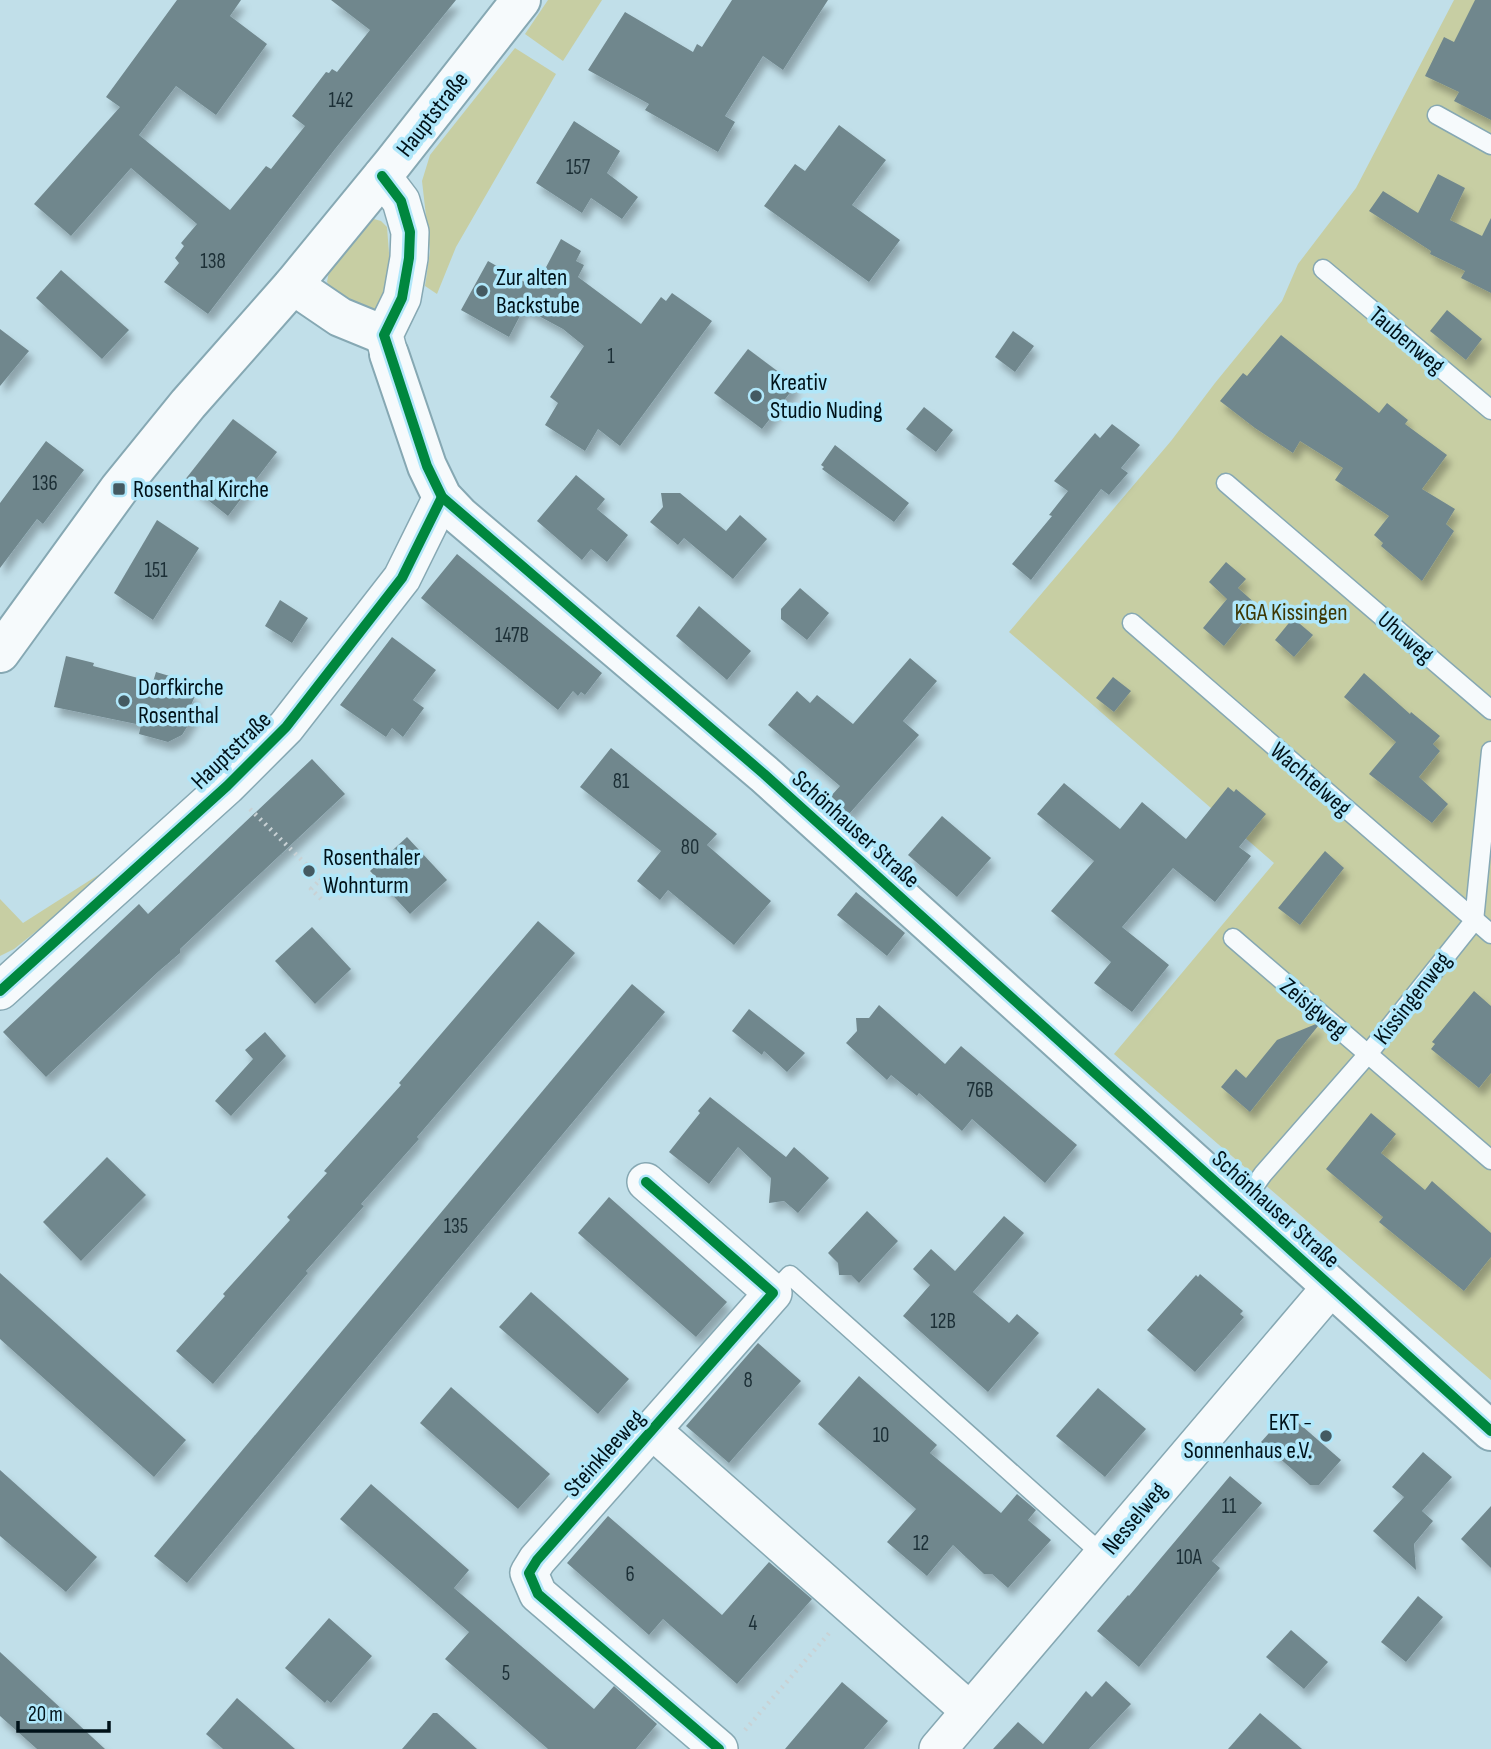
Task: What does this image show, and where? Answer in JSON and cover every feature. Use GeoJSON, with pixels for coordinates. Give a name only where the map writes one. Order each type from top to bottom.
{"type":"FeatureCollection","features":[{"type":"Feature","properties":{"kind":"street","name":"Hauptstraße"},"geometry":{"type":"LineString","coordinates":[[0,653],[118,489],[188,404],[293,285],[522,0]]}},
{"type":"Feature","properties":{"kind":"street"},"geometry":{"type":"LineString","coordinates":[[293,285],[340,317],[387,344],[402,298],[409,258],[410,232],[401,201],[382,176]]}},
{"type":"Feature","properties":{"kind":"street","name":"Schönhauser Straße"},"geometry":{"type":"LineString","coordinates":[[387,344],[428,466],[442,498],[460,516],[764,774],[1491,1431]]}},
{"type":"Feature","properties":{"kind":"street","name":"Hauptstraße"},"geometry":{"type":"LineString","coordinates":[[0,991],[227,786],[286,727],[402,578],[442,498]]}},
{"type":"Feature","properties":{"kind":"street"},"geometry":{"type":"LineString","coordinates":[[646,1182],[773,1293]]}},
{"type":"Feature","properties":{"kind":"street","name":"Nesselweg"},"geometry":{"type":"LineString","coordinates":[[938,1749],[1331,1287]]}},
{"type":"Feature","properties":{"kind":"street","name":"Steinkleeweg"},"geometry":{"type":"LineString","coordinates":[[728,1744],[538,1594],[529,1573],[537,1560],[773,1293]]}},
{"type":"Feature","properties":{"kind":"street","name":"Steinkleeweg"},"geometry":{"type":"LineString","coordinates":[[653,1431],[970,1711]]}},
{"type":"Feature","properties":{"kind":"lane"},"geometry":{"type":"LineString","coordinates":[[1437,115],[1491,145]]}},
{"type":"Feature","properties":{"kind":"lane","name":"Taubenweg"},"geometry":{"type":"LineString","coordinates":[[1323,269],[1491,411]]}},
{"type":"Feature","properties":{"kind":"lane","name":"Uhuweg"},"geometry":{"type":"LineString","coordinates":[[1226,483],[1491,710]]}},
{"type":"Feature","properties":{"kind":"lane","name":"Wachtelweg"},"geometry":{"type":"LineString","coordinates":[[1132,622],[1491,934]]}},
{"type":"Feature","properties":{"kind":"lane"},"geometry":{"type":"LineString","coordinates":[[1474,920],[1491,751]]}},
{"type":"Feature","properties":{"kind":"lane","name":"Kissingenweg"},"geometry":{"type":"LineString","coordinates":[[1240,1206],[1264,1174],[1368,1054],[1474,920]]}},
{"type":"Feature","properties":{"kind":"lane","name":"Zeisigweg"},"geometry":{"type":"LineString","coordinates":[[1233,938],[1491,1160]]}},
{"type":"Feature","properties":{"kind":"lane"},"geometry":{"type":"LineString","coordinates":[[773,1293],[790,1275],[1103,1555]]}},
{"type":"Feature","properties":{"kind":"path"},"geometry":{"type":"LineString","coordinates":[[227,786],[321,879],[311,889],[324,902]]}},
{"type":"Feature","properties":{"kind":"path"},"geometry":{"type":"LineString","coordinates":[[728,1744],[852,1607]]}},
{"type":"Feature","properties":{"kind":"green space"},"geometry":{"type":"Polygon","coordinates":[[[548,0],[602,0],[563,61],[525,34],[548,0]]]}},
{"type":"Feature","properties":{"kind":"green space","name":"KGA Kissingen"},"geometry":{"type":"Polygon","coordinates":[[[1454,0],[1491,0],[1491,1380],[1114,1054],[1274,863],[1009,632],[1171,441],[1282,301],[1298,264],[1356,188],[1454,0]]]}},
{"type":"Feature","properties":{"kind":"green space"},"geometry":{"type":"Polygon","coordinates":[[[515,48],[556,74],[456,247],[437,294],[425,286],[430,251],[422,181],[430,155],[515,48]]]}},
{"type":"Feature","properties":{"kind":"green space"},"geometry":{"type":"Polygon","coordinates":[[[374,219],[387,227],[392,292],[376,315],[333,291],[327,282],[330,266],[365,223],[374,219]]]}},
{"type":"Feature","properties":{"kind":"green space"},"geometry":{"type":"Polygon","coordinates":[[[142,847],[14,949],[0,956],[0,899],[23,923],[142,847]]]}},
{"type":"Feature","properties":{"kind":"building"},"geometry":{"type":"Polygon","coordinates":[[[177,0],[241,0],[230,16],[267,44],[216,115],[176,86],[139,135],[230,210],[266,166],[271,169],[305,126],[292,116],[326,72],[329,73],[332,69],[337,72],[370,30],[331,0],[456,0],[335,149],[208,314],[164,282],[179,263],[175,258],[184,246],[181,243],[197,224],[131,168],[71,236],[34,204],[120,107],[106,97],[177,0]]]}},
{"type":"Feature","properties":{"kind":"building"},"geometry":{"type":"Polygon","coordinates":[[[732,0],[828,0],[783,70],[763,56],[725,116],[735,122],[718,152],[645,110],[649,104],[588,70],[625,12],[693,52],[697,44],[702,47],[732,0]]]}},
{"type":"Feature","properties":{"kind":"building"},"geometry":{"type":"Polygon","coordinates":[[[1475,0],[1491,0],[1491,120],[1454,101],[1459,92],[1425,76],[1444,37],[1454,42],[1475,0]]]}},
{"type":"Feature","properties":{"kind":"building"},"geometry":{"type":"Polygon","coordinates":[[[574,121],[620,151],[607,173],[638,197],[622,219],[591,198],[582,213],[536,183],[574,121]]]}},
{"type":"Feature","properties":{"kind":"building"},"geometry":{"type":"Polygon","coordinates":[[[839,125],[886,160],[852,205],[900,240],[869,282],[764,206],[795,164],[805,171],[839,125]]]}},
{"type":"Feature","properties":{"kind":"building"},"geometry":{"type":"Polygon","coordinates":[[[1438,174],[1465,188],[1450,220],[1482,236],[1491,218],[1491,293],[1461,278],[1465,271],[1430,254],[1431,251],[1369,211],[1383,191],[1418,213],[1438,174]]]}},
{"type":"Feature","properties":{"kind":"building"},"geometry":{"type":"Polygon","coordinates":[[[561,239],[581,251],[576,261],[584,265],[578,277],[641,324],[661,297],[666,301],[672,293],[712,321],[620,446],[598,429],[585,451],[545,425],[558,403],[550,397],[584,346],[563,329],[524,308],[509,337],[461,310],[488,261],[535,288],[561,239]]]}},
{"type":"Feature","properties":{"kind":"building"},"geometry":{"type":"Polygon","coordinates":[[[61,270],[129,330],[102,359],[36,298],[61,270]]]}},
{"type":"Feature","properties":{"kind":"building"},"geometry":{"type":"Polygon","coordinates":[[[1447,310],[1482,339],[1466,360],[1430,331],[1447,310]]]}},
{"type":"Feature","properties":{"kind":"building"},"geometry":{"type":"Polygon","coordinates":[[[0,329],[29,351],[0,386],[0,329]]]}},
{"type":"Feature","properties":{"kind":"building"},"geometry":{"type":"Polygon","coordinates":[[[1013,331],[1034,346],[1015,372],[995,357],[1013,331]]]}},
{"type":"Feature","properties":{"kind":"building"},"geometry":{"type":"Polygon","coordinates":[[[1281,335],[1379,413],[1387,403],[1408,420],[1405,424],[1447,455],[1422,489],[1455,509],[1446,524],[1454,531],[1422,581],[1381,546],[1383,543],[1374,535],[1389,516],[1335,480],[1343,468],[1300,441],[1293,453],[1220,401],[1243,373],[1247,376],[1281,335]]]}},
{"type":"Feature","properties":{"kind":"building"},"geometry":{"type":"Polygon","coordinates":[[[748,349],[796,385],[762,429],[714,393],[748,349]]]}},
{"type":"Feature","properties":{"kind":"building"},"geometry":{"type":"Polygon","coordinates":[[[924,407],[953,430],[936,452],[906,429],[924,407]]]}},
{"type":"Feature","properties":{"kind":"building"},"geometry":{"type":"Polygon","coordinates":[[[233,419],[277,452],[228,516],[184,481],[233,419]]]}},
{"type":"Feature","properties":{"kind":"building"},"geometry":{"type":"Polygon","coordinates":[[[1112,424],[1140,445],[1121,468],[1128,473],[1109,495],[1101,489],[1031,580],[1012,564],[1052,516],[1049,515],[1068,491],[1054,481],[1095,433],[1100,438],[1112,424]]]}},
{"type":"Feature","properties":{"kind":"building"},"geometry":{"type":"Polygon","coordinates":[[[46,441],[84,470],[43,524],[37,519],[0,568],[0,503],[46,441]]]}},
{"type":"Feature","properties":{"kind":"building"},"geometry":{"type":"Polygon","coordinates":[[[835,445],[909,503],[894,522],[822,469],[824,467],[821,465],[835,445]]]}},
{"type":"Feature","properties":{"kind":"building"},"geometry":{"type":"Polygon","coordinates":[[[576,475],[605,499],[597,509],[628,535],[607,562],[591,549],[582,560],[537,521],[576,475]]]}},
{"type":"Feature","properties":{"kind":"building"},"geometry":{"type":"Polygon","coordinates":[[[661,493],[680,493],[726,531],[740,515],[767,539],[733,579],[684,538],[678,545],[650,522],[663,507],[661,493]]]}},
{"type":"Feature","properties":{"kind":"building"},"geometry":{"type":"Polygon","coordinates":[[[157,520],[199,548],[153,620],[114,593],[157,520]]]}},
{"type":"Feature","properties":{"kind":"building"},"geometry":{"type":"Polygon","coordinates":[[[457,554],[602,673],[585,695],[581,692],[578,696],[573,691],[558,710],[421,598],[457,554]]]}},
{"type":"Feature","properties":{"kind":"building"},"geometry":{"type":"Polygon","coordinates":[[[1226,562],[1246,579],[1238,588],[1257,605],[1224,646],[1203,628],[1227,599],[1209,582],[1226,562]]]}},
{"type":"Feature","properties":{"kind":"building"},"geometry":{"type":"Polygon","coordinates":[[[800,588],[829,613],[807,640],[781,619],[781,609],[800,588]]]}},
{"type":"Feature","properties":{"kind":"building"},"geometry":{"type":"Polygon","coordinates":[[[280,600],[308,618],[292,643],[265,626],[280,600]]]}},
{"type":"Feature","properties":{"kind":"building"},"geometry":{"type":"Polygon","coordinates":[[[699,606],[751,651],[727,680],[676,636],[699,606]]]}},
{"type":"Feature","properties":{"kind":"building"},"geometry":{"type":"Polygon","coordinates":[[[1293,618],[1313,635],[1294,657],[1275,640],[1293,618]]]}},
{"type":"Feature","properties":{"kind":"building"},"geometry":{"type":"Polygon","coordinates":[[[392,637],[436,670],[413,700],[424,708],[403,737],[392,728],[386,737],[340,705],[392,637]]]}},
{"type":"Feature","properties":{"kind":"building","name":"Dorfkirche Rosenthal"},"geometry":{"type":"Polygon","coordinates":[[[66,656],[153,682],[156,672],[190,682],[187,691],[195,696],[191,705],[195,714],[182,735],[168,742],[139,734],[141,725],[54,707],[66,656]]]}},
{"type":"Feature","properties":{"kind":"building"},"geometry":{"type":"Polygon","coordinates":[[[910,658],[937,681],[903,721],[919,735],[849,814],[831,796],[840,786],[768,725],[797,691],[810,703],[817,695],[853,724],[910,658]]]}},
{"type":"Feature","properties":{"kind":"building"},"geometry":{"type":"Polygon","coordinates":[[[1364,673],[1410,714],[1411,712],[1440,736],[1433,744],[1440,751],[1419,777],[1448,804],[1432,823],[1369,774],[1396,742],[1344,697],[1364,673]]]}},
{"type":"Feature","properties":{"kind":"building"},"geometry":{"type":"Polygon","coordinates":[[[1113,677],[1131,691],[1114,712],[1096,698],[1113,677]]]}},
{"type":"Feature","properties":{"kind":"building"},"geometry":{"type":"Polygon","coordinates":[[[611,748],[717,834],[707,845],[771,901],[734,945],[668,890],[660,900],[637,881],[661,851],[580,787],[611,748]]]}},
{"type":"Feature","properties":{"kind":"building"},"geometry":{"type":"Polygon","coordinates":[[[312,759],[345,794],[46,1077],[3,1032],[139,904],[148,914],[312,759]]]}},
{"type":"Feature","properties":{"kind":"building"},"geometry":{"type":"Polygon","coordinates":[[[1064,783],[1120,829],[1142,802],[1186,839],[1228,787],[1234,792],[1236,789],[1266,814],[1239,847],[1251,856],[1215,902],[1173,868],[1122,927],[1169,965],[1132,1012],[1094,983],[1111,962],[1051,911],[1094,861],[1037,814],[1064,783]]]}},
{"type":"Feature","properties":{"kind":"building"},"geometry":{"type":"Polygon","coordinates":[[[942,816],[991,858],[957,897],[908,855],[942,816]]]}},
{"type":"Feature","properties":{"kind":"building"},"geometry":{"type":"Polygon","coordinates":[[[407,837],[447,880],[410,914],[370,871],[407,837]]]}},
{"type":"Feature","properties":{"kind":"building"},"geometry":{"type":"Polygon","coordinates":[[[1325,851],[1344,868],[1300,925],[1278,908],[1325,851]]]}},
{"type":"Feature","properties":{"kind":"building"},"geometry":{"type":"Polygon","coordinates":[[[856,892],[905,933],[887,956],[837,915],[856,892]]]}},
{"type":"Feature","properties":{"kind":"building"},"geometry":{"type":"Polygon","coordinates":[[[538,921],[575,953],[417,1137],[419,1139],[361,1204],[364,1206],[306,1271],[308,1273],[213,1384],[176,1351],[290,1220],[287,1217],[327,1173],[324,1171],[401,1085],[399,1083],[538,921]]]}},
{"type":"Feature","properties":{"kind":"building"},"geometry":{"type":"Polygon","coordinates":[[[312,927],[351,969],[315,1004],[275,961],[312,927]]]}},
{"type":"Feature","properties":{"kind":"building"},"geometry":{"type":"Polygon","coordinates":[[[632,984],[665,1012],[187,1583],[154,1556],[632,984]]]}},
{"type":"Feature","properties":{"kind":"building"},"geometry":{"type":"Polygon","coordinates":[[[1474,991],[1491,1006],[1491,1073],[1479,1088],[1431,1049],[1435,1044],[1432,1042],[1474,991]]]}},
{"type":"Feature","properties":{"kind":"building"},"geometry":{"type":"Polygon","coordinates":[[[879,1005],[945,1064],[961,1046],[1077,1145],[1045,1183],[972,1119],[962,1131],[919,1093],[917,1096],[891,1075],[887,1080],[846,1043],[857,1031],[856,1018],[869,1018],[879,1005]]]}},
{"type":"Feature","properties":{"kind":"building"},"geometry":{"type":"Polygon","coordinates":[[[749,1009],[805,1053],[787,1072],[764,1051],[762,1055],[732,1031],[749,1009]]]}},
{"type":"Feature","properties":{"kind":"building"},"geometry":{"type":"Polygon","coordinates":[[[1316,1024],[1318,1026],[1250,1112],[1221,1087],[1236,1069],[1246,1078],[1277,1040],[1316,1024]]]}},
{"type":"Feature","properties":{"kind":"building"},"geometry":{"type":"Polygon","coordinates":[[[265,1032],[286,1056],[231,1116],[215,1101],[253,1059],[245,1050],[265,1032]]]}},
{"type":"Feature","properties":{"kind":"building"},"geometry":{"type":"Polygon","coordinates":[[[710,1097],[786,1157],[794,1147],[829,1178],[798,1213],[784,1201],[769,1203],[771,1178],[738,1147],[709,1184],[669,1152],[710,1097]]]}},
{"type":"Feature","properties":{"kind":"building"},"geometry":{"type":"Polygon","coordinates":[[[1371,1113],[1396,1134],[1381,1153],[1425,1190],[1432,1181],[1491,1233],[1491,1257],[1464,1291],[1379,1222],[1383,1217],[1326,1169],[1371,1113]]]}},
{"type":"Feature","properties":{"kind":"building"},"geometry":{"type":"Polygon","coordinates":[[[107,1157],[146,1195],[81,1261],[43,1222],[107,1157]]]}},
{"type":"Feature","properties":{"kind":"building"},"geometry":{"type":"Polygon","coordinates":[[[609,1197],[727,1302],[696,1337],[578,1233],[609,1197]]]}},
{"type":"Feature","properties":{"kind":"building"},"geometry":{"type":"Polygon","coordinates":[[[867,1211],[898,1241],[859,1283],[851,1275],[839,1275],[838,1263],[828,1253],[867,1211]]]}},
{"type":"Feature","properties":{"kind":"building"},"geometry":{"type":"Polygon","coordinates":[[[1004,1216],[1024,1233],[973,1292],[1009,1323],[1017,1314],[1039,1333],[988,1392],[903,1316],[930,1285],[913,1269],[931,1249],[955,1271],[1004,1216]]]}},
{"type":"Feature","properties":{"kind":"building"},"geometry":{"type":"Polygon","coordinates":[[[0,1273],[186,1440],[154,1477],[0,1339],[0,1273]]]}},
{"type":"Feature","properties":{"kind":"building"},"geometry":{"type":"Polygon","coordinates":[[[1200,1274],[1243,1311],[1240,1314],[1244,1317],[1195,1372],[1147,1330],[1196,1275],[1198,1277],[1200,1274]]]}},
{"type":"Feature","properties":{"kind":"building"},"geometry":{"type":"Polygon","coordinates":[[[531,1292],[629,1379],[598,1414],[499,1327],[531,1292]]]}},
{"type":"Feature","properties":{"kind":"building"},"geometry":{"type":"Polygon","coordinates":[[[758,1343],[801,1381],[729,1463],[686,1426],[758,1343]]]}},
{"type":"Feature","properties":{"kind":"building"},"geometry":{"type":"Polygon","coordinates":[[[859,1376],[937,1445],[930,1453],[1001,1513],[1017,1494],[1036,1510],[1028,1520],[1051,1540],[1008,1588],[992,1574],[984,1574],[953,1545],[927,1576],[887,1542],[916,1509],[818,1424],[859,1376]]]}},
{"type":"Feature","properties":{"kind":"building"},"geometry":{"type":"Polygon","coordinates":[[[451,1387],[550,1474],[518,1509],[420,1423],[451,1387]]]}},
{"type":"Feature","properties":{"kind":"building"},"geometry":{"type":"Polygon","coordinates":[[[1098,1388],[1146,1429],[1105,1477],[1056,1436],[1098,1388]]]}},
{"type":"Feature","properties":{"kind":"building"},"geometry":{"type":"Polygon","coordinates":[[[1287,1413],[1341,1460],[1319,1485],[1310,1485],[1261,1442],[1287,1413]]]}},
{"type":"Feature","properties":{"kind":"building"},"geometry":{"type":"Polygon","coordinates":[[[1423,1452],[1452,1477],[1422,1511],[1433,1521],[1414,1544],[1416,1570],[1373,1531],[1404,1497],[1392,1487],[1423,1452]]]}},
{"type":"Feature","properties":{"kind":"building"},"geometry":{"type":"Polygon","coordinates":[[[0,1470],[97,1557],[66,1592],[0,1536],[0,1470]]]}},
{"type":"Feature","properties":{"kind":"building"},"geometry":{"type":"Polygon","coordinates":[[[1230,1476],[1262,1503],[1212,1561],[1220,1568],[1139,1667],[1097,1631],[1230,1476]]]}},
{"type":"Feature","properties":{"kind":"building"},"geometry":{"type":"Polygon","coordinates":[[[371,1484],[469,1570],[454,1588],[594,1709],[614,1686],[657,1724],[636,1749],[548,1749],[445,1659],[469,1632],[340,1519],[371,1484]]]}},
{"type":"Feature","properties":{"kind":"building"},"geometry":{"type":"Polygon","coordinates":[[[1491,1506],[1491,1568],[1461,1539],[1491,1506]]]}},
{"type":"Feature","properties":{"kind":"building"},"geometry":{"type":"Polygon","coordinates":[[[608,1516],[722,1615],[769,1562],[812,1599],[737,1684],[663,1619],[649,1635],[567,1563],[608,1516]]]}},
{"type":"Feature","properties":{"kind":"building"},"geometry":{"type":"Polygon","coordinates":[[[1418,1596],[1443,1617],[1406,1662],[1381,1642],[1418,1596]]]}},
{"type":"Feature","properties":{"kind":"building"},"geometry":{"type":"Polygon","coordinates":[[[329,1618],[372,1656],[331,1703],[327,1700],[325,1703],[285,1668],[329,1618]]]}},
{"type":"Feature","properties":{"kind":"building"},"geometry":{"type":"Polygon","coordinates":[[[1291,1630],[1328,1662],[1304,1689],[1266,1657],[1291,1630]]]}},
{"type":"Feature","properties":{"kind":"building"},"geometry":{"type":"Polygon","coordinates":[[[0,1652],[105,1749],[37,1749],[0,1716],[0,1652]]]}},
{"type":"Feature","properties":{"kind":"building"},"geometry":{"type":"Polygon","coordinates":[[[1106,1681],[1131,1704],[1089,1749],[993,1749],[1018,1722],[1043,1744],[1086,1691],[1092,1697],[1106,1681]]]}},
{"type":"Feature","properties":{"kind":"building"},"geometry":{"type":"Polygon","coordinates":[[[842,1682],[888,1721],[864,1749],[785,1749],[842,1682]]]}},
{"type":"Feature","properties":{"kind":"building"},"geometry":{"type":"Polygon","coordinates":[[[237,1698],[295,1749],[223,1749],[206,1734],[237,1698]]]}},
{"type":"Feature","properties":{"kind":"building"},"geometry":{"type":"Polygon","coordinates":[[[433,1713],[437,1713],[477,1749],[402,1749],[433,1713]]]}},
{"type":"Feature","properties":{"kind":"building"},"geometry":{"type":"Polygon","coordinates":[[[1260,1713],[1302,1749],[1228,1749],[1260,1713]]]}},
{"type":"Feature","properties":{"kind":"cycle path"},"geometry":{"type":"LineString","coordinates":[[382,176],[401,201],[410,232],[409,258],[402,298],[384,335],[427,466],[442,497],[764,774],[1491,1431]]}},
{"type":"Feature","properties":{"kind":"cycle path"},"geometry":{"type":"LineString","coordinates":[[0,991],[227,786],[286,727],[402,578],[442,497]]}},
{"type":"Feature","properties":{"kind":"cycle path"},"geometry":{"type":"LineString","coordinates":[[646,1182],[773,1293],[537,1560],[529,1573],[538,1594],[719,1749]]}},
{"type":"Feature","properties":{"kind":"place","name":"Zur alten Backstube"},"geometry":{"type":"Point","coordinates":[482,291]}},
{"type":"Feature","properties":{"kind":"place","name":"Kreativ Studio Nuding"},"geometry":{"type":"Point","coordinates":[756,396]}},
{"type":"Feature","properties":{"kind":"place","name":"Rosenthal Kirche"},"geometry":{"type":"Point","coordinates":[119,489]}},
{"type":"Feature","properties":{"kind":"place","name":"Dorfkirche Rosenthal"},"geometry":{"type":"Point","coordinates":[124,701]}},
{"type":"Feature","properties":{"kind":"place","name":"Rosenthaler Wohnturm"},"geometry":{"type":"Point","coordinates":[309,871]}},
{"type":"Feature","properties":{"kind":"place","name":"EKT - Sonnenhaus e.V."},"geometry":{"type":"Point","coordinates":[1326,1436]}}]}
